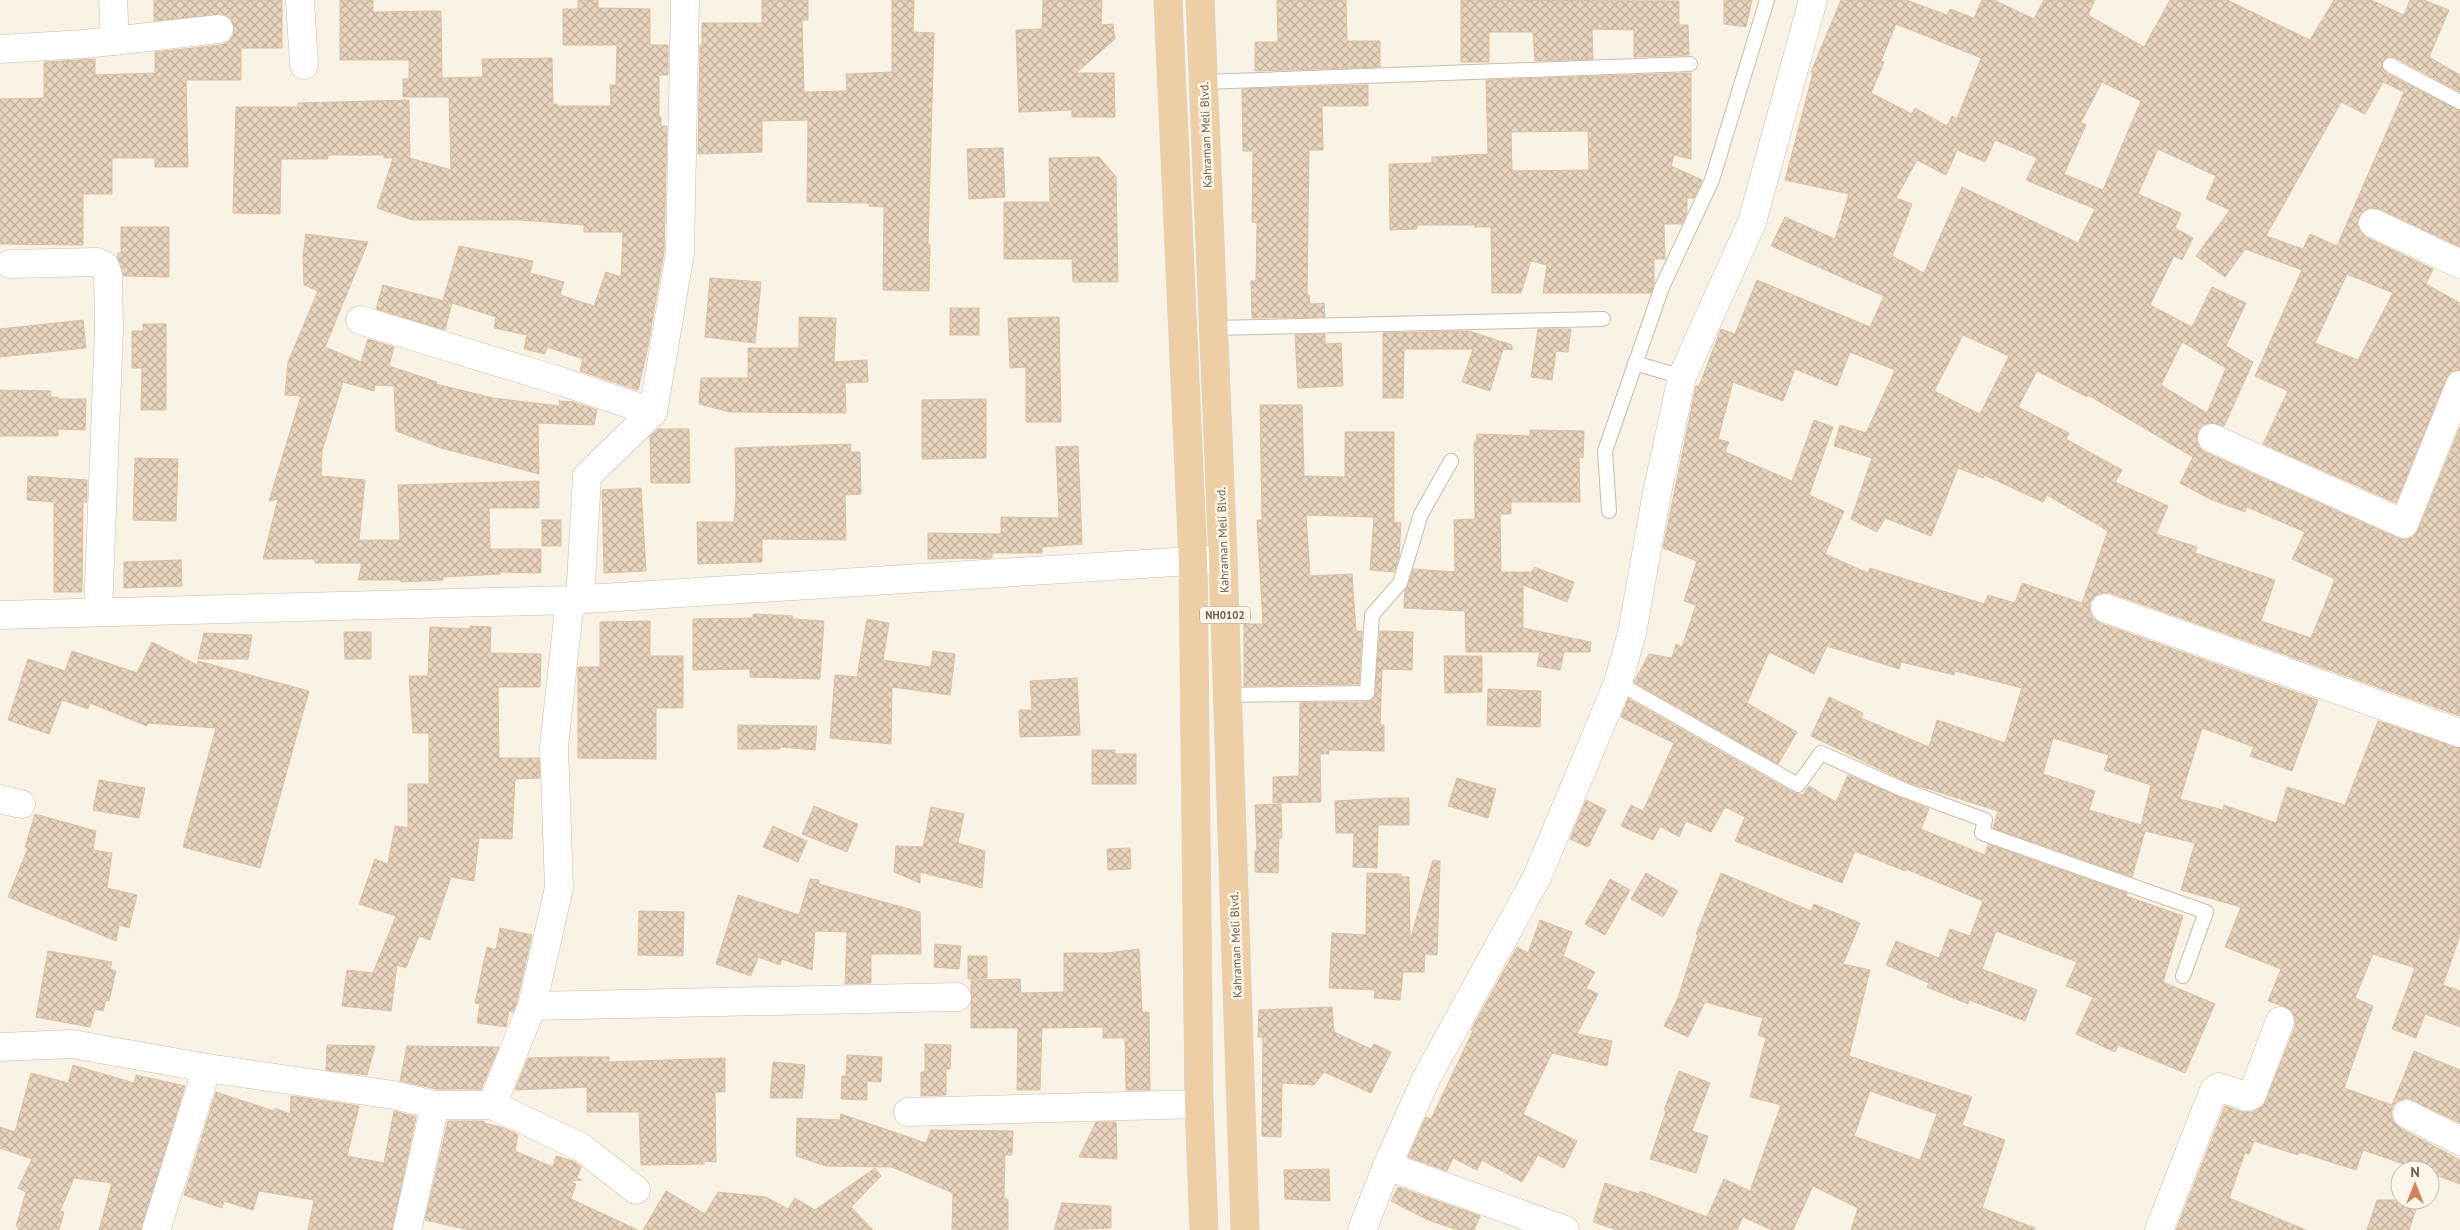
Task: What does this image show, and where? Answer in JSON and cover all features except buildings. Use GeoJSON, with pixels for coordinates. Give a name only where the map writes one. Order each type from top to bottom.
{"type":"FeatureCollection","features":[{"type":"Feature","properties":{"kind":"highway","name":"NH0102"},"geometry":{"type":"LineString","coordinates":[[1168,0],[1192,560],[1199,1104],[1204,1230]]}},
{"type":"Feature","properties":{"kind":"highway","name":"Kahraman Meli Blvd."},"geometry":{"type":"LineString","coordinates":[[1200,0],[1224,559],[1245,1230]]}},
{"type":"Feature","properties":{"kind":"street"},"geometry":{"type":"LineString","coordinates":[[113,0],[115,41]]}},
{"type":"Feature","properties":{"kind":"street"},"geometry":{"type":"LineString","coordinates":[[300,0],[304,65]]}},
{"type":"Feature","properties":{"kind":"street"},"geometry":{"type":"LineString","coordinates":[[492,1105],[532,1006],[559,888],[554,746],[575,600],[586,476],[654,412],[680,253],[685,0]]}},
{"type":"Feature","properties":{"kind":"street"},"geometry":{"type":"LineString","coordinates":[[1362,1230],[1387,1166],[1427,1077],[1537,877],[1618,683],[1632,633],[1682,377],[1752,222],[1813,0]]}},
{"type":"Feature","properties":{"kind":"street"},"geometry":{"type":"LineString","coordinates":[[0,49],[115,41],[219,29]]}},
{"type":"Feature","properties":{"kind":"street"},"geometry":{"type":"LineString","coordinates":[[2373,223],[2460,264]]}},
{"type":"Feature","properties":{"kind":"street"},"geometry":{"type":"LineString","coordinates":[[10,264],[97,262],[105,266],[108,275],[109,329],[98,612]]}},
{"type":"Feature","properties":{"kind":"street"},"geometry":{"type":"LineString","coordinates":[[360,320],[654,412]]}},
{"type":"Feature","properties":{"kind":"street"},"geometry":{"type":"LineString","coordinates":[[2212,438],[2404,524],[2460,385]]}},
{"type":"Feature","properties":{"kind":"street"},"geometry":{"type":"LineString","coordinates":[[0,615],[575,600],[1224,559]]}},
{"type":"Feature","properties":{"kind":"street"},"geometry":{"type":"LineString","coordinates":[[2105,608],[2460,732]]}},
{"type":"Feature","properties":{"kind":"street"},"geometry":{"type":"LineString","coordinates":[[532,1006],[957,997]]}},
{"type":"Feature","properties":{"kind":"street"},"geometry":{"type":"LineString","coordinates":[[2159,1230],[2214,1090],[2219,1087],[2247,1097],[2252,1095],[2280,1021]]}},
{"type":"Feature","properties":{"kind":"street"},"geometry":{"type":"LineString","coordinates":[[0,1047],[72,1044],[207,1068],[393,1095],[435,1104],[492,1105],[581,1147],[636,1190]]}},
{"type":"Feature","properties":{"kind":"street"},"geometry":{"type":"LineString","coordinates":[[156,1230],[207,1068]]}},
{"type":"Feature","properties":{"kind":"street"},"geometry":{"type":"LineString","coordinates":[[407,1230],[435,1104]]}},
{"type":"Feature","properties":{"kind":"street"},"geometry":{"type":"LineString","coordinates":[[908,1112],[1199,1104]]}},
{"type":"Feature","properties":{"kind":"street"},"geometry":{"type":"LineString","coordinates":[[2407,1114],[2460,1141]]}},
{"type":"Feature","properties":{"kind":"street"},"geometry":{"type":"LineString","coordinates":[[1387,1166],[1564,1230]]}},
{"type":"Feature","properties":{"kind":"lane"},"geometry":{"type":"LineString","coordinates":[[1609,511],[1605,451],[1662,287],[1712,180],[1767,0]]}},
{"type":"Feature","properties":{"kind":"lane"},"geometry":{"type":"LineString","coordinates":[[1204,82],[1690,64]]}},
{"type":"Feature","properties":{"kind":"lane"},"geometry":{"type":"LineString","coordinates":[[2390,65],[2460,102]]}},
{"type":"Feature","properties":{"kind":"lane"},"geometry":{"type":"LineString","coordinates":[[1214,328],[1603,319]]}},
{"type":"Feature","properties":{"kind":"lane"},"geometry":{"type":"LineString","coordinates":[[1635,363],[1682,377]]}},
{"type":"Feature","properties":{"kind":"lane"},"geometry":{"type":"LineString","coordinates":[[1228,695],[1367,693],[1372,615],[1400,583],[1420,514],[1451,461]]}},
{"type":"Feature","properties":{"kind":"lane"},"geometry":{"type":"LineString","coordinates":[[1618,683],[1798,785],[1821,753],[1904,790],[1985,820],[1982,833],[2206,912],[2184,976]]}}]}
